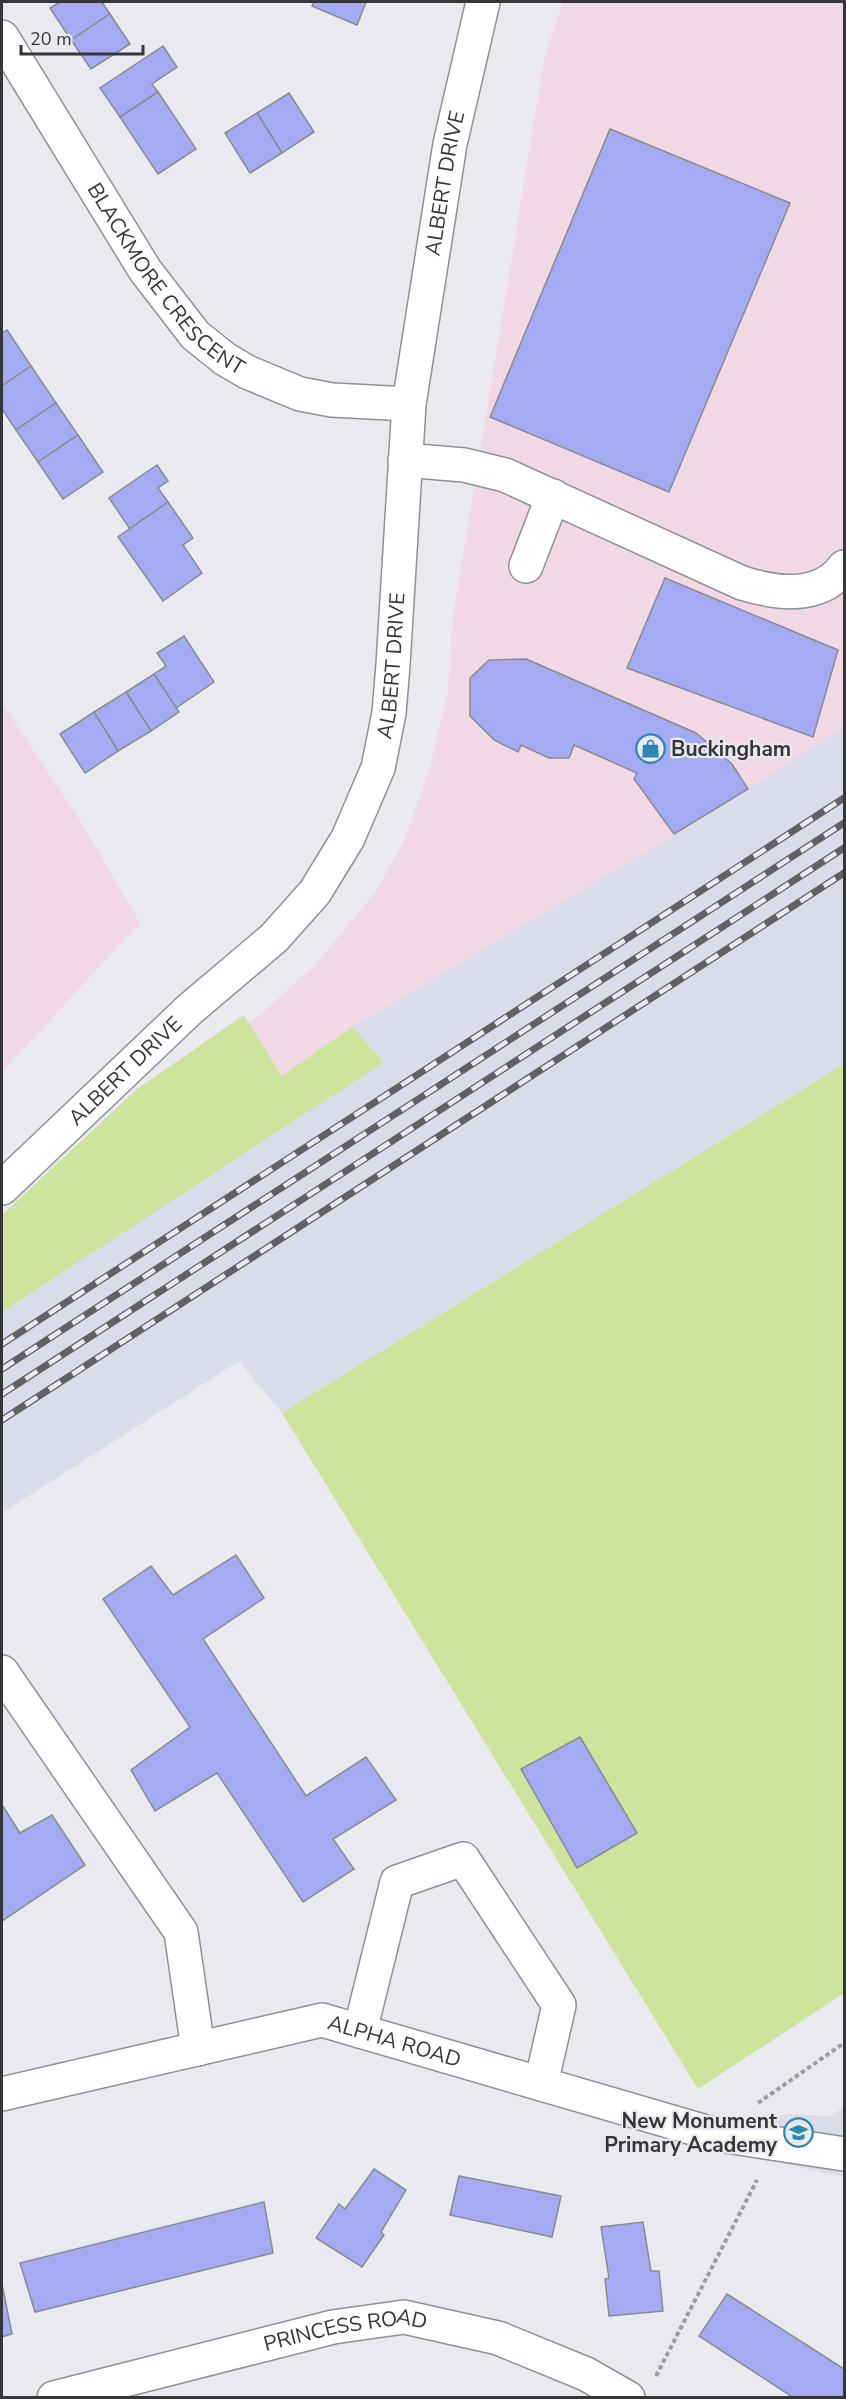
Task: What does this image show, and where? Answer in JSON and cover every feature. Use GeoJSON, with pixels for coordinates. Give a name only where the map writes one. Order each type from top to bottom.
{"type":"FeatureCollection","features":[{"type":"Feature","properties":{"kind":"street","name":"ALBERT DRIVE"},"geometry":{"type":"LineString","coordinates":[[2,1188],[190,1009],[274,938],[315,892],[348,838],[378,768],[389,713],[409,404],[450,144],[483,2]]}},
{"type":"Feature","properties":{"kind":"street","name":"BLACKMORE CRESCENT"},"geometry":{"type":"LineString","coordinates":[[2,37],[145,270],[195,335],[225,359],[247,372],[300,394],[332,400],[409,404]]}},
{"type":"Feature","properties":{"kind":"street"},"geometry":{"type":"LineString","coordinates":[[405,460],[483,469],[505,475],[742,583],[763,590],[803,591],[819,587],[832,581],[844,567]]}},
{"type":"Feature","properties":{"kind":"street"},"geometry":{"type":"LineString","coordinates":[[526,566],[553,496]]}},
{"type":"Feature","properties":{"kind":"street"},"geometry":{"type":"LineString","coordinates":[[2,1672],[181,1932],[198,2049]]}},
{"type":"Feature","properties":{"kind":"street"},"geometry":{"type":"LineString","coordinates":[[360,2031],[398,1882],[463,1859],[560,2006],[541,2084]]}},
{"type":"Feature","properties":{"kind":"street","name":"ALPHA ROAD"},"geometry":{"type":"LineString","coordinates":[[2,2094],[322,2020],[713,2134],[844,2154]]}},
{"type":"Feature","properties":{"kind":"street","name":"PRINCESS ROAD"},"geometry":{"type":"LineString","coordinates":[[54,2397],[333,2327],[404,2318],[498,2338],[586,2374],[628,2397]]}},
{"type":"Feature","properties":{"kind":"path"},"geometry":{"type":"LineString","coordinates":[[713,2134],[844,2043]]}},
{"type":"Feature","properties":{"kind":"path"},"geometry":{"type":"LineString","coordinates":[[655,2377],[762,2169],[763,2142]]}},
{"type":"Feature","properties":{"kind":"shaded area"},"geometry":{"type":"Polygon","coordinates":[[[563,2],[844,2],[844,726],[662,842],[352,1027],[282,1076],[250,1024],[317,963],[377,890],[405,839],[430,767],[448,691],[453,617],[545,55],[563,2]]]}},
{"type":"Feature","properties":{"kind":"shaded area"},"geometry":{"type":"Polygon","coordinates":[[[2,703],[81,822],[140,923],[2,1072],[2,703]]]}},
{"type":"Feature","properties":{"kind":"shaded area"},"geometry":{"type":"Polygon","coordinates":[[[844,726],[844,1064],[282,1413],[239,1361],[2,1513],[2,1257],[282,1076],[352,1027],[662,842],[844,726]]]}},
{"type":"Feature","properties":{"kind":"shaded area","name":"New Monument Primary Academy"},"geometry":{"type":"Polygon","coordinates":[[[844,2106],[844,2177],[721,2150],[784,2114],[832,2116],[844,2106]]]}},
{"type":"Feature","properties":{"kind":"green space"},"geometry":{"type":"Polygon","coordinates":[[[244,1015],[282,1076],[352,1027],[384,1062],[2,1312],[2,1215],[137,1089],[244,1015]]]}},
{"type":"Feature","properties":{"kind":"green space"},"geometry":{"type":"Polygon","coordinates":[[[844,1064],[844,1993],[698,2089],[282,1413],[844,1064]]]}},
{"type":"Feature","properties":{"kind":"building"},"geometry":{"type":"Polygon","coordinates":[[[60,2],[102,2],[110,14],[71,40],[50,8],[60,2]]]}},
{"type":"Feature","properties":{"kind":"building"},"geometry":{"type":"Polygon","coordinates":[[[314,2],[366,2],[357,25],[312,6],[314,2]]]}},
{"type":"Feature","properties":{"kind":"building"},"geometry":{"type":"Polygon","coordinates":[[[110,14],[130,44],[91,69],[71,40],[110,14]]]}},
{"type":"Feature","properties":{"kind":"building"},"geometry":{"type":"Polygon","coordinates":[[[163,46],[177,67],[152,84],[158,92],[120,117],[100,88],[163,46]]]}},
{"type":"Feature","properties":{"kind":"building"},"geometry":{"type":"Polygon","coordinates":[[[158,92],[196,149],[158,174],[120,117],[158,92]]]}},
{"type":"Feature","properties":{"kind":"building"},"geometry":{"type":"Polygon","coordinates":[[[289,93],[314,132],[282,153],[257,113],[289,93]]]}},
{"type":"Feature","properties":{"kind":"building"},"geometry":{"type":"Polygon","coordinates":[[[257,113],[282,153],[250,173],[225,133],[257,113]]]}},
{"type":"Feature","properties":{"kind":"building"},"geometry":{"type":"Polygon","coordinates":[[[610,129],[790,203],[669,492],[490,417],[610,129]]]}},
{"type":"Feature","properties":{"kind":"building"},"geometry":{"type":"Polygon","coordinates":[[[7,330],[31,366],[2,386],[2,333],[7,330]]]}},
{"type":"Feature","properties":{"kind":"building"},"geometry":{"type":"Polygon","coordinates":[[[31,366],[56,403],[16,430],[2,409],[2,386],[31,366]]]}},
{"type":"Feature","properties":{"kind":"building"},"geometry":{"type":"Polygon","coordinates":[[[56,403],[78,435],[38,462],[16,430],[56,403]]]}},
{"type":"Feature","properties":{"kind":"building"},"geometry":{"type":"Polygon","coordinates":[[[78,435],[103,472],[63,499],[38,462],[78,435]]]}},
{"type":"Feature","properties":{"kind":"building"},"geometry":{"type":"Polygon","coordinates":[[[157,465],[168,481],[158,488],[168,502],[130,529],[109,498],[157,465]]]}},
{"type":"Feature","properties":{"kind":"building"},"geometry":{"type":"Polygon","coordinates":[[[168,502],[193,538],[183,545],[202,573],[163,601],[118,537],[168,502]]]}},
{"type":"Feature","properties":{"kind":"building"},"geometry":{"type":"Polygon","coordinates":[[[665,578],[838,650],[813,737],[627,668],[665,578]]]}},
{"type":"Feature","properties":{"kind":"building"},"geometry":{"type":"Polygon","coordinates":[[[184,636],[214,682],[176,708],[154,674],[166,666],[157,653],[184,636]]]}},
{"type":"Feature","properties":{"kind":"building","name":"Buckingham"},"geometry":{"type":"Polygon","coordinates":[[[526,659],[696,733],[732,764],[748,789],[674,834],[634,779],[637,773],[574,745],[569,758],[549,758],[521,745],[518,752],[494,740],[470,716],[470,678],[489,660],[526,659]]]}},
{"type":"Feature","properties":{"kind":"building"},"geometry":{"type":"Polygon","coordinates":[[[154,674],[179,712],[151,731],[126,692],[154,674]]]}},
{"type":"Feature","properties":{"kind":"building"},"geometry":{"type":"Polygon","coordinates":[[[126,692],[151,731],[118,751],[94,712],[126,692]]]}},
{"type":"Feature","properties":{"kind":"building"},"geometry":{"type":"Polygon","coordinates":[[[94,712],[118,751],[85,773],[60,734],[94,712]]]}},
{"type":"Feature","properties":{"kind":"building"},"geometry":{"type":"Polygon","coordinates":[[[236,1555],[264,1598],[203,1639],[306,1796],[366,1757],[396,1800],[333,1839],[354,1869],[303,1902],[217,1773],[155,1811],[131,1770],[190,1727],[103,1599],[151,1566],[173,1595],[236,1555]]]}},
{"type":"Feature","properties":{"kind":"building"},"geometry":{"type":"Polygon","coordinates":[[[580,1737],[637,1833],[577,1868],[521,1769],[580,1737]]]}},
{"type":"Feature","properties":{"kind":"building"},"geometry":{"type":"Polygon","coordinates":[[[2,1805],[20,1833],[52,1815],[85,1865],[2,1921],[2,1805]]]}},
{"type":"Feature","properties":{"kind":"building"},"geometry":{"type":"Polygon","coordinates":[[[374,2169],[406,2190],[381,2232],[384,2235],[362,2267],[316,2238],[339,2204],[345,2209],[374,2169]]]}},
{"type":"Feature","properties":{"kind":"building"},"geometry":{"type":"Polygon","coordinates":[[[459,2176],[561,2196],[552,2237],[450,2215],[459,2176]]]}},
{"type":"Feature","properties":{"kind":"building"},"geometry":{"type":"Polygon","coordinates":[[[264,2202],[273,2253],[35,2312],[20,2263],[264,2202]]]}},
{"type":"Feature","properties":{"kind":"building"},"geometry":{"type":"Polygon","coordinates":[[[643,2222],[651,2271],[659,2271],[663,2311],[609,2316],[605,2279],[609,2278],[601,2227],[643,2222]]]}},
{"type":"Feature","properties":{"kind":"building"},"geometry":{"type":"Polygon","coordinates":[[[2,2284],[12,2334],[2,2337],[2,2284]]]}},
{"type":"Feature","properties":{"kind":"building"},"geometry":{"type":"Polygon","coordinates":[[[727,2294],[844,2369],[844,2398],[794,2398],[699,2336],[727,2294]]]}},
{"type":"Feature","properties":{"kind":"railway"},"geometry":{"type":"LineString","coordinates":[[2,1344],[844,798]]}},
{"type":"Feature","properties":{"kind":"railway"},"geometry":{"type":"LineString","coordinates":[[2,1369],[844,823]]}},
{"type":"Feature","properties":{"kind":"railway"},"geometry":{"type":"LineString","coordinates":[[2,1394],[844,848]]}},
{"type":"Feature","properties":{"kind":"railway"},"geometry":{"type":"LineString","coordinates":[[2,1420],[844,873]]}},
{"type":"Feature","properties":{"kind":"place","name":"Buckingham"},"geometry":{"type":"Point","coordinates":[650,749]}},
{"type":"Feature","properties":{"kind":"place","name":"New Monument Primary Academy"},"geometry":{"type":"Point","coordinates":[798,2133]}}]}
